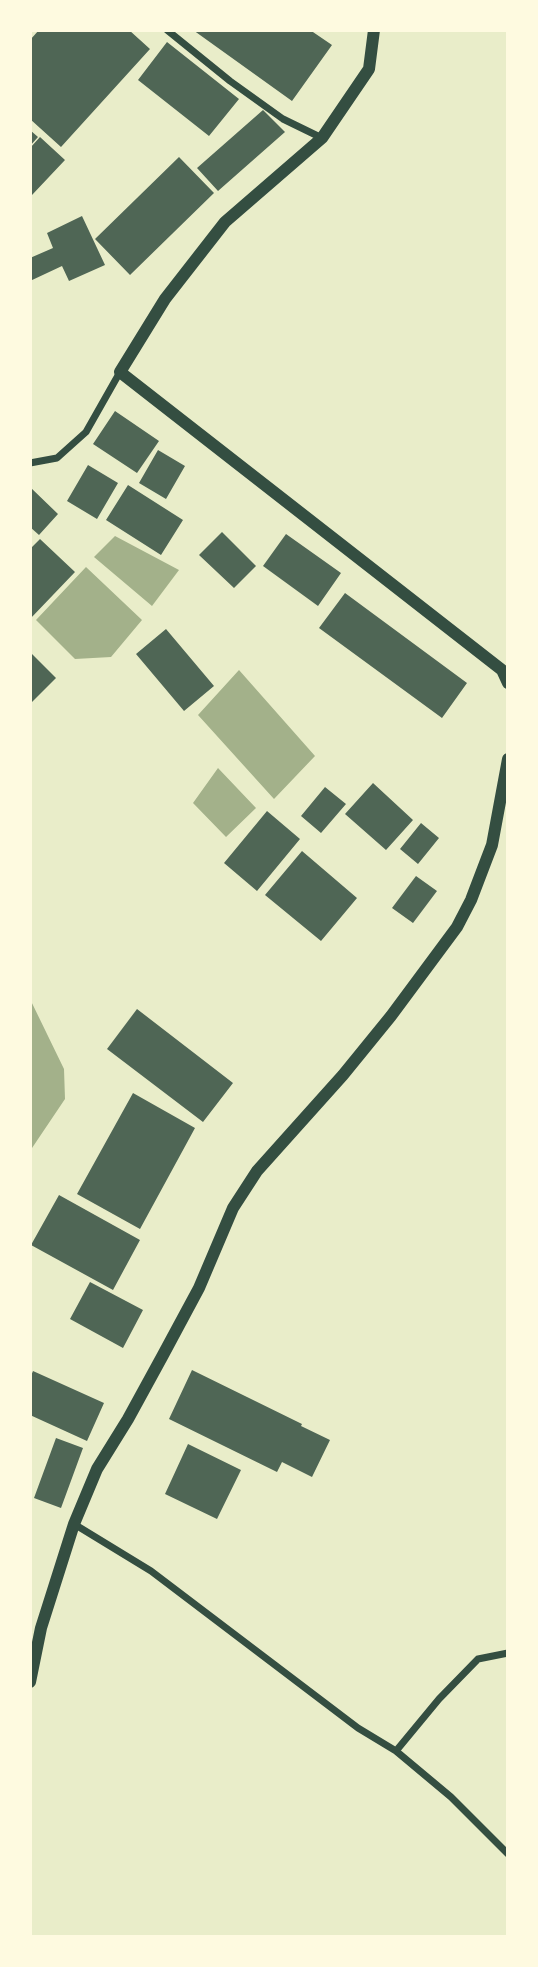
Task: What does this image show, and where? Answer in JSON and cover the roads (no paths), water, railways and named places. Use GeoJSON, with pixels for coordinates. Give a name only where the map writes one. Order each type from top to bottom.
{"type":"FeatureCollection","features":[{"type":"Feature","properties":{"kind":"street"},"geometry":{"type":"LineString","coordinates":[[167,30],[283,119],[322,138]]}},
{"type":"Feature","properties":{"kind":"street"},"geometry":{"type":"LineString","coordinates":[[30,463],[57,458],[86,432],[165,299],[225,222],[322,138],[369,69],[374,30]]}},
{"type":"Feature","properties":{"kind":"street"},"geometry":{"type":"LineString","coordinates":[[120,372],[502,670],[508,683]]}},
{"type":"Feature","properties":{"kind":"street"},"geometry":{"type":"LineString","coordinates":[[30,1682],[41,1628],[74,1524],[97,1469],[128,1419],[198,1288],[233,1208],[257,1171],[391,1016],[457,926],[471,900],[492,845],[508,759]]}},
{"type":"Feature","properties":{"kind":"street"},"geometry":{"type":"LineString","coordinates":[[74,1524],[151,1571],[358,1728],[396,1751],[451,1797],[508,1854]]}},
{"type":"Feature","properties":{"kind":"street"},"geometry":{"type":"LineString","coordinates":[[396,1751],[439,1699],[478,1659],[508,1653]]}}]}
